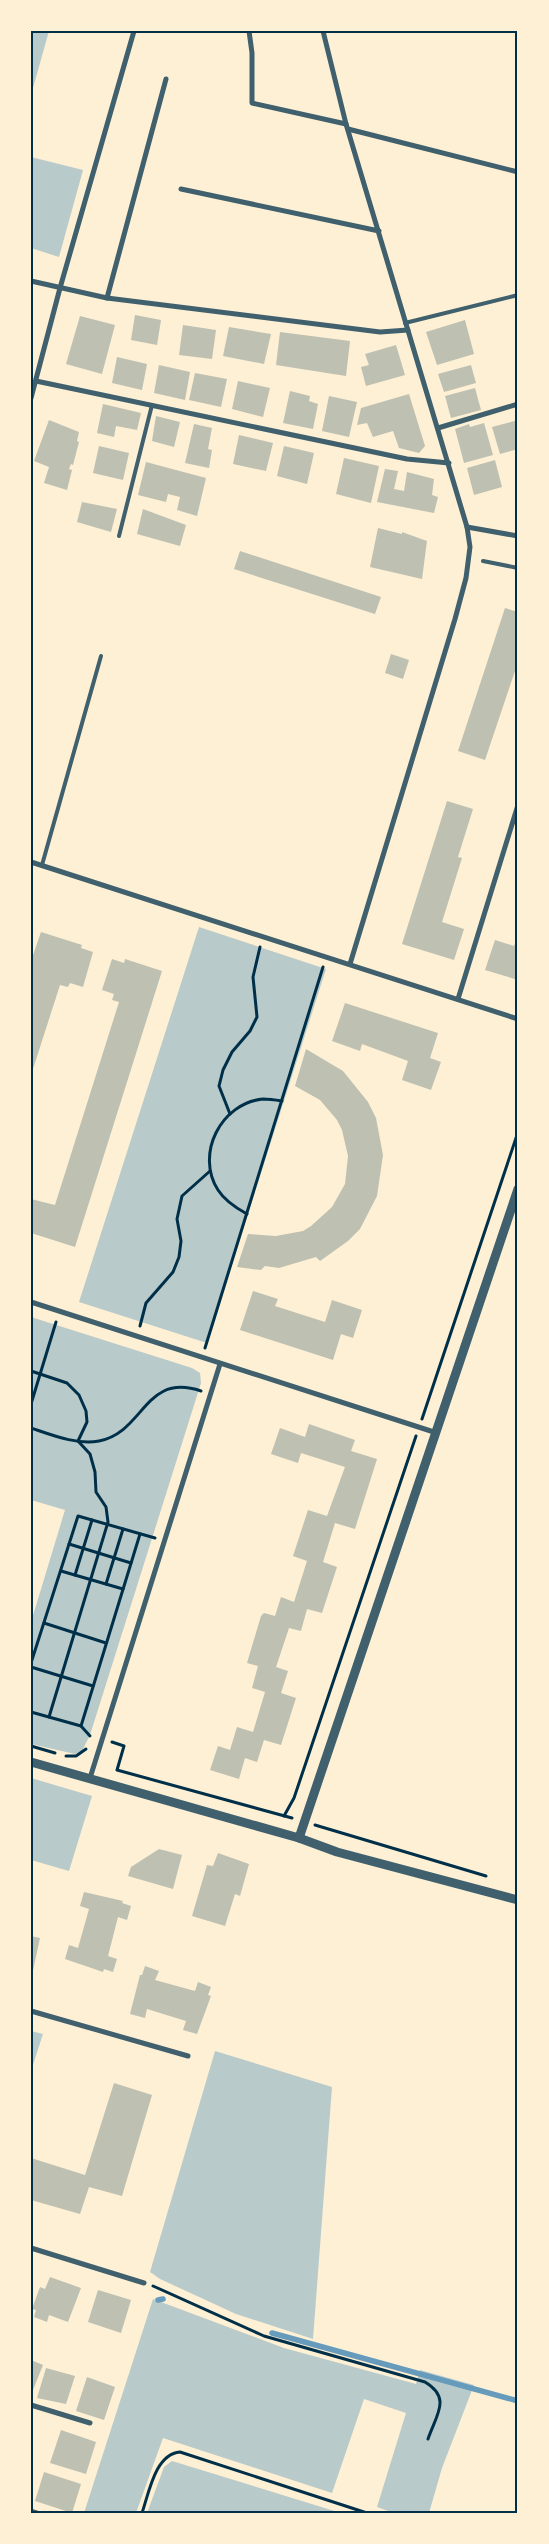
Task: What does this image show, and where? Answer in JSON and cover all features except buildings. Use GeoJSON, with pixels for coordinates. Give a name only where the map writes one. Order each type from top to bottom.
{"type":"FeatureCollection","features":[{"type":"Feature","properties":{"kind":"street"},"geometry":{"type":"LineString","coordinates":[[31,398],[60,288],[134,31]]}},
{"type":"Feature","properties":{"kind":"street"},"geometry":{"type":"LineString","coordinates":[[249,31],[252,53],[252,103],[518,172]]}},
{"type":"Feature","properties":{"kind":"street"},"geometry":{"type":"LineString","coordinates":[[323,31],[347,127],[405,323],[449,462],[467,527],[470,547],[466,578],[455,619],[350,964]]}},
{"type":"Feature","properties":{"kind":"street"},"geometry":{"type":"LineString","coordinates":[[106,298],[166,79]]}},
{"type":"Feature","properties":{"kind":"street"},"geometry":{"type":"LineString","coordinates":[[181,189],[379,231]]}},
{"type":"Feature","properties":{"kind":"street"},"geometry":{"type":"LineString","coordinates":[[31,281],[106,298],[380,332],[408,330]]}},
{"type":"Feature","properties":{"kind":"street"},"geometry":{"type":"LineString","coordinates":[[36,381],[407,459],[449,462]]}},
{"type":"Feature","properties":{"kind":"street"},"geometry":{"type":"LineString","coordinates":[[438,428],[518,404]]}},
{"type":"Feature","properties":{"kind":"street"},"geometry":{"type":"LineString","coordinates":[[467,527],[518,536]]}},
{"type":"Feature","properties":{"kind":"street"},"geometry":{"type":"LineString","coordinates":[[458,999],[518,805]]}},
{"type":"Feature","properties":{"kind":"street"},"geometry":{"type":"LineString","coordinates":[[31,862],[518,1019]]}},
{"type":"Feature","properties":{"kind":"street"},"geometry":{"type":"LineString","coordinates":[[299,1838],[518,1190]]}},
{"type":"Feature","properties":{"kind":"street"},"geometry":{"type":"LineString","coordinates":[[31,1302],[437,1433]]}},
{"type":"Feature","properties":{"kind":"street"},"geometry":{"type":"LineString","coordinates":[[90,1778],[220,1364]]}},
{"type":"Feature","properties":{"kind":"street"},"geometry":{"type":"LineString","coordinates":[[31,1762],[299,1838],[336,1852],[518,1900]]}},
{"type":"Feature","properties":{"kind":"street"},"geometry":{"type":"LineString","coordinates":[[31,2011],[188,2056]]}},
{"type":"Feature","properties":{"kind":"street"},"geometry":{"type":"LineString","coordinates":[[31,2248],[144,2282]]}},
{"type":"Feature","properties":{"kind":"street"},"geometry":{"type":"LineString","coordinates":[[31,2406],[90,2423]]}},
{"type":"Feature","properties":{"kind":"street"},"geometry":{"type":"LineString","coordinates":[[31,2511],[37,2513]]}},
{"type":"Feature","properties":{"kind":"lane"},"geometry":{"type":"LineString","coordinates":[[405,323],[518,295]]}},
{"type":"Feature","properties":{"kind":"lane"},"geometry":{"type":"LineString","coordinates":[[119,536],[152,405]]}},
{"type":"Feature","properties":{"kind":"lane"},"geometry":{"type":"LineString","coordinates":[[483,561],[518,568]]}},
{"type":"Feature","properties":{"kind":"lane"},"geometry":{"type":"LineString","coordinates":[[42,865],[101,656]]}},
{"type":"Feature","properties":{"kind":"path"},"geometry":{"type":"LineString","coordinates":[[230,1114],[219,1086],[223,1070],[232,1052],[250,1031],[257,1017],[252,977],[256,958],[264,937]]}},
{"type":"Feature","properties":{"kind":"path"},"geometry":{"type":"LineString","coordinates":[[201,1357],[326,957]]}},
{"type":"Feature","properties":{"kind":"path"},"geometry":{"type":"LineString","coordinates":[[247,1214],[230,1204],[217,1189],[210,1171],[210,1151],[216,1132],[230,1114],[244,1105],[262,1100],[282,1101]]}},
{"type":"Feature","properties":{"kind":"path"},"geometry":{"type":"LineString","coordinates":[[284,1816],[294,1798],[518,1132]]}},
{"type":"Feature","properties":{"kind":"path"},"geometry":{"type":"LineString","coordinates":[[136,1336],[146,1303],[173,1272],[180,1257],[181,1241],[177,1219],[182,1196],[210,1171]]}},
{"type":"Feature","properties":{"kind":"path"},"geometry":{"type":"LineString","coordinates":[[31,1404],[56,1322]]}},
{"type":"Feature","properties":{"kind":"path"},"geometry":{"type":"LineString","coordinates":[[31,1371],[67,1383],[79,1395],[86,1411],[87,1422],[78,1441]]}},
{"type":"Feature","properties":{"kind":"path"},"geometry":{"type":"LineString","coordinates":[[31,1428],[78,1441],[87,1442],[108,1438],[131,1423],[155,1395],[165,1389],[187,1387],[202,1391]]}},
{"type":"Feature","properties":{"kind":"path"},"geometry":{"type":"LineString","coordinates":[[49,1717],[107,1524],[106,1507],[96,1492],[90,1454],[78,1441]]}},
{"type":"Feature","properties":{"kind":"path"},"geometry":{"type":"LineString","coordinates":[[31,1663],[78,1516],[156,1538]]}},
{"type":"Feature","properties":{"kind":"path"},"geometry":{"type":"LineString","coordinates":[[75,1575],[92,1520]]}},
{"type":"Feature","properties":{"kind":"path"},"geometry":{"type":"LineString","coordinates":[[106,1584],[124,1529]]}},
{"type":"Feature","properties":{"kind":"path"},"geometry":{"type":"LineString","coordinates":[[80,1726],[140,1534]]}},
{"type":"Feature","properties":{"kind":"path"},"geometry":{"type":"LineString","coordinates":[[69,1544],[131,1563]]}},
{"type":"Feature","properties":{"kind":"path"},"geometry":{"type":"LineString","coordinates":[[60,1571],[123,1589]]}},
{"type":"Feature","properties":{"kind":"path"},"geometry":{"type":"LineString","coordinates":[[44,1623],[106,1643]]}},
{"type":"Feature","properties":{"kind":"path"},"geometry":{"type":"LineString","coordinates":[[31,1667],[93,1686]]}},
{"type":"Feature","properties":{"kind":"path"},"geometry":{"type":"LineString","coordinates":[[31,1712],[80,1726],[92,1736],[87,1748],[76,1756],[69,1757],[31,1746]]}},
{"type":"Feature","properties":{"kind":"path"},"geometry":{"type":"LineString","coordinates":[[144,2282],[176,2294],[264,2336],[425,2382],[436,2388],[441,2396],[441,2403],[428,2439]]}},
{"type":"Feature","properties":{"kind":"path"},"geometry":{"type":"LineString","coordinates":[[142,2513],[163,2459],[171,2453],[180,2452],[367,2513]]}},
{"type":"Feature","properties":{"kind":"shaded area"},"geometry":{"type":"Polygon","coordinates":[[[31,31],[49,31],[31,95],[31,31]]]}},
{"type":"Feature","properties":{"kind":"shaded area"},"geometry":{"type":"Polygon","coordinates":[[[31,157],[83,170],[59,257],[31,248],[31,157]]]}},
{"type":"Feature","properties":{"kind":"shaded area"},"geometry":{"type":"Polygon","coordinates":[[[199,927],[326,969],[207,1343],[79,1302],[199,927]]]}},
{"type":"Feature","properties":{"kind":"shaded area"},"geometry":{"type":"Polygon","coordinates":[[[31,1317],[192,1368],[200,1373],[201,1383],[90,1735],[82,1751],[75,1754],[31,1744],[31,1622],[65,1510],[31,1500],[31,1317]]]}},
{"type":"Feature","properties":{"kind":"shaded area"},"geometry":{"type":"Polygon","coordinates":[[[31,1778],[92,1796],[69,1871],[31,1860],[31,1778]]]}},
{"type":"Feature","properties":{"kind":"shaded area"},"geometry":{"type":"Polygon","coordinates":[[[31,2031],[43,2034],[31,2071],[31,2031]]]}},
{"type":"Feature","properties":{"kind":"shaded area"},"geometry":{"type":"Polygon","coordinates":[[[215,2051],[332,2087],[313,2339],[236,2314],[160,2279],[150,2272],[215,2051]]]}},
{"type":"Feature","properties":{"kind":"shaded area"},"geometry":{"type":"Polygon","coordinates":[[[153,2299],[284,2348],[416,2384],[420,2370],[474,2385],[442,2468],[429,2513],[394,2513],[377,2507],[406,2413],[364,2399],[332,2493],[163,2438],[136,2513],[84,2513],[153,2299]]]}},
{"type":"Feature","properties":{"kind":"shaded area"},"geometry":{"type":"Polygon","coordinates":[[[172,2461],[341,2513],[147,2513],[164,2467],[172,2461]]]}},
{"type":"Feature","properties":{"kind":"waterway"},"geometry":{"type":"LineString","coordinates":[[158,2300],[163,2299]]}},
{"type":"Feature","properties":{"kind":"waterway"},"geometry":{"type":"LineString","coordinates":[[272,2333],[518,2401]]}}]}
